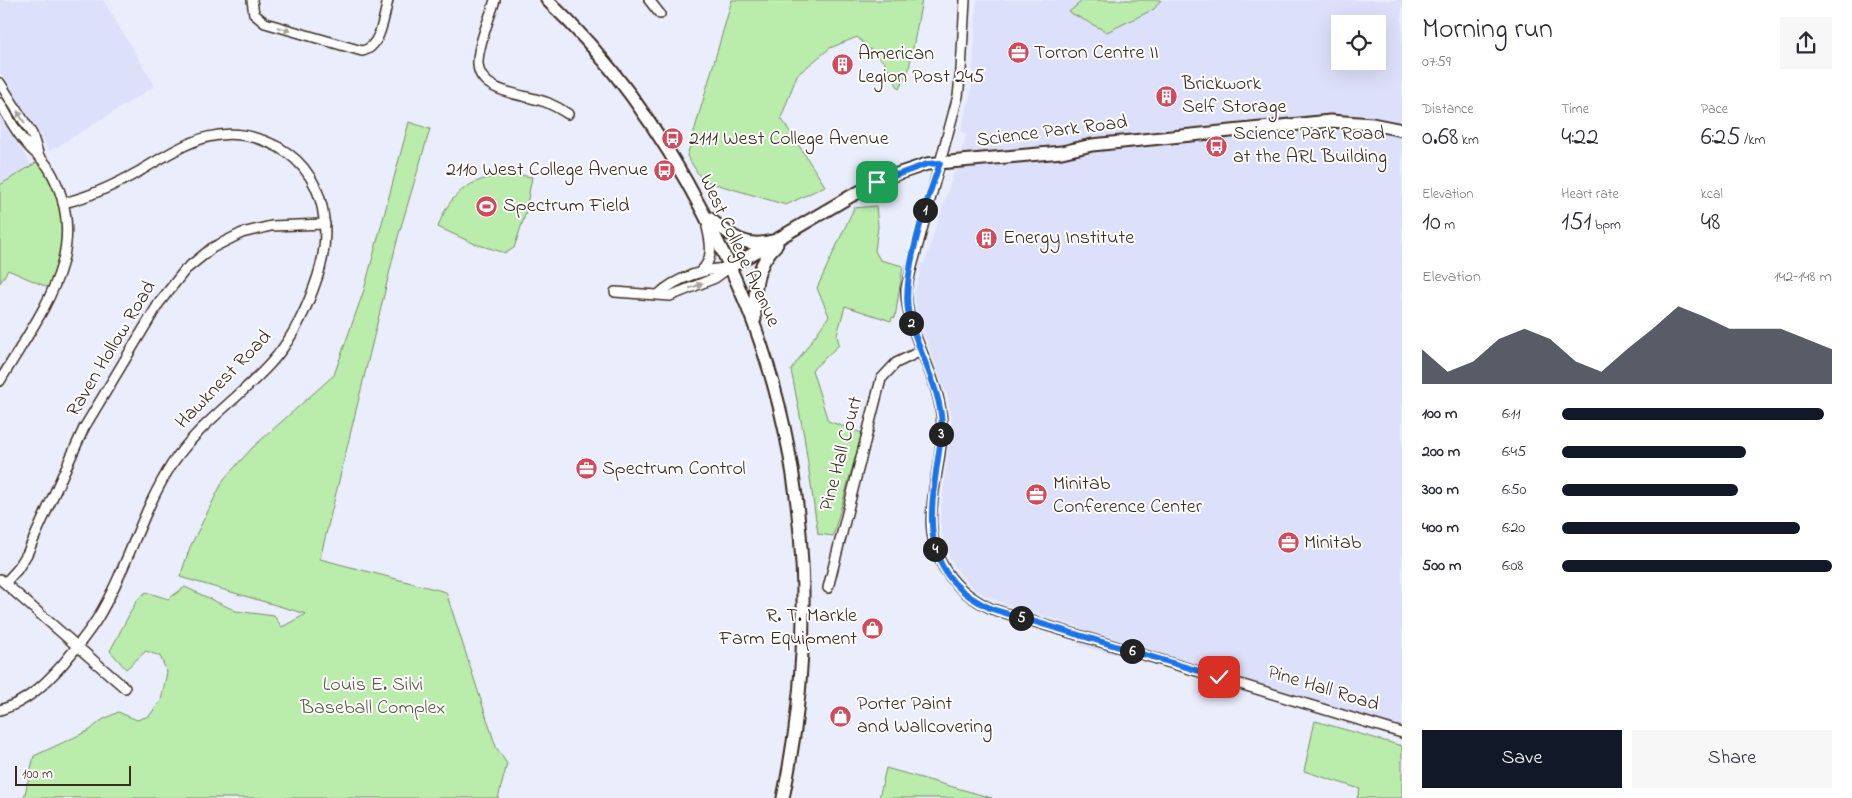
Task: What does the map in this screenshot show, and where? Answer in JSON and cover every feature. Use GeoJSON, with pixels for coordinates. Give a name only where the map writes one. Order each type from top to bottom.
{"type":"FeatureCollection","features":[{"type":"Feature","properties":{"kind":"main road","name":"West College Avenue"},"geometry":{"type":"LineString","coordinates":[[547,0],[585,39],[638,105],[673,156],[730,268],[755,326],[768,366],[789,454],[798,518],[802,579],[799,688],[795,732],[782,798]]}},
{"type":"Feature","properties":{"kind":"main road","name":"Science Park Road"},"geometry":{"type":"LineString","coordinates":[[730,268],[877,182],[927,164],[956,163],[1052,153],[1092,145],[1312,122],[1358,123],[1402,130]]}},
{"type":"Feature","properties":{"kind":"main road"},"geometry":{"type":"LineString","coordinates":[[703,212],[729,235],[746,242],[764,242],[785,235]]}},
{"type":"Feature","properties":{"kind":"main road"},"geometry":{"type":"LineString","coordinates":[[755,326],[756,277],[767,255],[785,235]]}},
{"type":"Feature","properties":{"kind":"street"},"geometry":{"type":"LineString","coordinates":[[252,0],[254,14],[265,23],[358,51],[366,50],[376,40],[388,0]]}},
{"type":"Feature","properties":{"kind":"street"},"geometry":{"type":"LineString","coordinates":[[495,0],[479,54],[478,64],[480,73],[485,81],[493,86],[548,103],[568,114]]}},
{"type":"Feature","properties":{"kind":"street"},"geometry":{"type":"LineString","coordinates":[[649,0],[660,14]]}},
{"type":"Feature","properties":{"kind":"street","name":"Pine Hall Road"},"geometry":{"type":"LineString","coordinates":[[965,0],[960,82],[906,289],[909,317],[938,398],[942,422],[931,506],[932,535],[942,565],[953,581],[965,593],[992,609],[1402,733]]}},
{"type":"Feature","properties":{"kind":"street"},"geometry":{"type":"LineString","coordinates":[[0,83],[32,134],[38,153],[51,173],[63,203],[66,242],[62,270],[48,302],[0,382]]}},
{"type":"Feature","properties":{"kind":"street"},"geometry":{"type":"LineString","coordinates":[[0,103],[25,142],[38,153]]}},
{"type":"Feature","properties":{"kind":"street","name":"Hawknest Road"},"geometry":{"type":"LineString","coordinates":[[0,710],[22,701],[39,690],[78,646],[103,609],[153,498],[171,465],[204,424],[270,363],[295,329],[316,282],[323,251],[325,224],[323,206],[315,185],[294,158],[268,143],[233,135],[211,136],[186,143],[116,184],[93,195],[63,203]]}},
{"type":"Feature","properties":{"kind":"street"},"geometry":{"type":"LineString","coordinates":[[698,274],[708,263],[711,251],[703,212]]}},
{"type":"Feature","properties":{"kind":"street","name":"Raven Hollow Road"},"geometry":{"type":"LineString","coordinates":[[3,581],[18,570],[84,428],[159,303],[185,270],[212,248],[242,233],[271,226],[325,224]]}},
{"type":"Feature","properties":{"kind":"street"},"geometry":{"type":"LineString","coordinates":[[659,294],[667,286],[711,268],[730,268]]}},
{"type":"Feature","properties":{"kind":"street"},"geometry":{"type":"LineString","coordinates":[[615,292],[670,296],[715,278],[730,268]]}},
{"type":"Feature","properties":{"kind":"street","name":"Pine Hall Court"},"geometry":{"type":"LineString","coordinates":[[828,588],[881,379],[896,363],[921,351]]}},
{"type":"Feature","properties":{"kind":"street"},"geometry":{"type":"LineString","coordinates":[[3,581],[125,688]]}},
{"type":"Feature","properties":{"kind":"shaded area"},"geometry":{"type":"Polygon","coordinates":[[[0,0],[103,0],[155,86],[50,151],[0,72],[0,0]]]}},
{"type":"Feature","properties":{"kind":"shaded area"},"geometry":{"type":"Polygon","coordinates":[[[977,0],[1402,0],[1402,733],[1286,697],[1081,646],[1079,627],[1003,604],[974,589],[956,569],[945,548],[940,521],[952,418],[948,399],[917,314],[914,294],[920,275],[921,263],[924,264],[966,136],[961,130],[972,88],[977,0]]]}},
{"type":"Feature","properties":{"kind":"shaded area"},"geometry":{"type":"Polygon","coordinates":[[[0,115],[35,171],[0,193],[0,115]]]}},
{"type":"Feature","properties":{"kind":"green space"},"geometry":{"type":"Polygon","coordinates":[[[732,0],[922,0],[909,69],[899,89],[885,63],[857,37],[830,48],[797,75],[781,118],[825,186],[786,205],[702,180],[687,156],[732,0]]]}},
{"type":"Feature","properties":{"kind":"green space"},"geometry":{"type":"Polygon","coordinates":[[[1083,0],[1161,0],[1154,9],[1107,32],[1069,12],[1083,0]]]}},
{"type":"Feature","properties":{"kind":"green space","name":"Louis E. Silvi Baseball Complex"},"geometry":{"type":"Polygon","coordinates":[[[409,122],[430,129],[398,237],[320,559],[446,592],[496,747],[507,764],[498,798],[24,798],[34,756],[90,730],[102,720],[118,712],[137,720],[149,716],[161,701],[167,672],[160,656],[146,651],[126,669],[110,651],[137,600],[146,592],[168,599],[185,587],[236,611],[274,616],[282,627],[306,614],[180,577],[190,547],[224,479],[252,448],[334,375],[364,290],[409,122]]]}},
{"type":"Feature","properties":{"kind":"green space"},"geometry":{"type":"Polygon","coordinates":[[[42,159],[51,173],[65,230],[54,290],[8,270],[0,283],[0,185],[42,159]]]}},
{"type":"Feature","properties":{"kind":"green space","name":"Spectrum Field"},"geometry":{"type":"Polygon","coordinates":[[[513,174],[532,177],[525,215],[514,248],[506,253],[475,244],[438,227],[450,203],[466,187],[487,178],[513,174]]]}},
{"type":"Feature","properties":{"kind":"green space"},"geometry":{"type":"Polygon","coordinates":[[[876,206],[878,226],[875,251],[880,260],[903,266],[895,318],[892,317],[891,321],[845,306],[837,335],[839,345],[812,370],[828,421],[862,433],[833,536],[818,534],[804,436],[791,370],[829,316],[817,288],[854,208],[876,206]]]}},
{"type":"Feature","properties":{"kind":"green space"},"geometry":{"type":"Polygon","coordinates":[[[1315,721],[1402,746],[1402,798],[1357,798],[1360,789],[1304,771],[1315,721]]]}},
{"type":"Feature","properties":{"kind":"green space"},"geometry":{"type":"Polygon","coordinates":[[[886,768],[992,798],[879,798],[886,768]]]}},
{"type":"Feature","properties":{"kind":"place","name":"Torron Centre II"},"geometry":{"type":"Point","coordinates":[1018,53]}},
{"type":"Feature","properties":{"kind":"place","name":"American Legion Post 245"},"geometry":{"type":"Point","coordinates":[842,65]}},
{"type":"Feature","properties":{"kind":"place","name":"Brickwork Self Storage"},"geometry":{"type":"Point","coordinates":[1166,96]}},
{"type":"Feature","properties":{"kind":"place","name":"2111 West College Avenue"},"geometry":{"type":"Point","coordinates":[673,139]}},
{"type":"Feature","properties":{"kind":"place","name":"Science Park Road at the ARL Building"},"geometry":{"type":"Point","coordinates":[1217,146]}},
{"type":"Feature","properties":{"kind":"place","name":"2110 West College Avenue"},"geometry":{"type":"Point","coordinates":[664,170]}},
{"type":"Feature","properties":{"kind":"place","name":"Spectrum Field"},"geometry":{"type":"Point","coordinates":[487,206]}},
{"type":"Feature","properties":{"kind":"place","name":"Energy Institute"},"geometry":{"type":"Point","coordinates":[987,238]}},
{"type":"Feature","properties":{"kind":"place","name":"Spectrum Control"},"geometry":{"type":"Point","coordinates":[586,469]}},
{"type":"Feature","properties":{"kind":"place","name":"Minitab Conference Center"},"geometry":{"type":"Point","coordinates":[1037,495]}},
{"type":"Feature","properties":{"kind":"place","name":"Minitab"},"geometry":{"type":"Point","coordinates":[1288,543]}},
{"type":"Feature","properties":{"kind":"place","name":"R. T. Markle Farm Equipment"},"geometry":{"type":"Point","coordinates":[873,628]}},
{"type":"Feature","properties":{"kind":"place","name":"Porter Paint and Wallcovering"},"geometry":{"type":"Point","coordinates":[841,716]}},
{"type":"Feature","properties":{"kind":"route"},"geometry":{"type":"LineString","coordinates":[[877,182],[927,164],[940,163],[908,277],[906,305],[940,405],[942,429],[930,525],[940,561],[953,581],[973,599],[992,609],[1219,677]]}}]}
